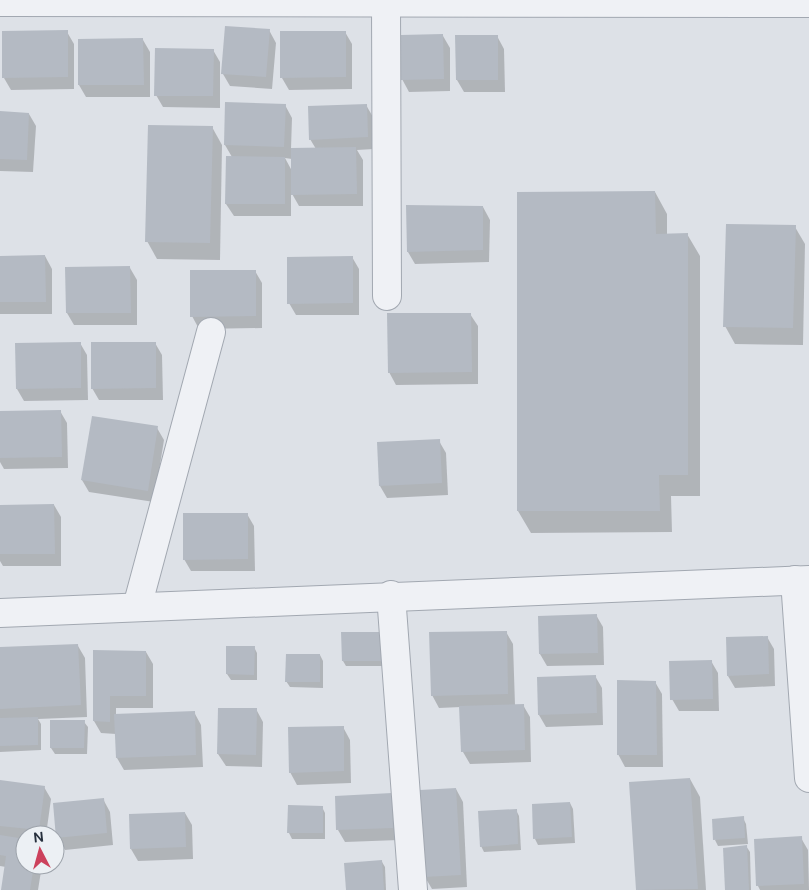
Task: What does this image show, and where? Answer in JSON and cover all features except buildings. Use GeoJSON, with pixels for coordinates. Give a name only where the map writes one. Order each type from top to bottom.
{"type":"FeatureCollection","features":[{"type":"Feature","properties":{"kind":"street"},"geometry":{"type":"LineString","coordinates":[[0,2],[809,3]]}},
{"type":"Feature","properties":{"kind":"street"},"geometry":{"type":"LineString","coordinates":[[386,3],[387,296]]}},
{"type":"Feature","properties":{"kind":"street"},"geometry":{"type":"LineString","coordinates":[[137,607],[211,332]]}},
{"type":"Feature","properties":{"kind":"street"},"geometry":{"type":"LineString","coordinates":[[0,612],[802,580],[809,778]]}},
{"type":"Feature","properties":{"kind":"street"},"geometry":{"type":"LineString","coordinates":[[391,596],[413,890]]}}]}
